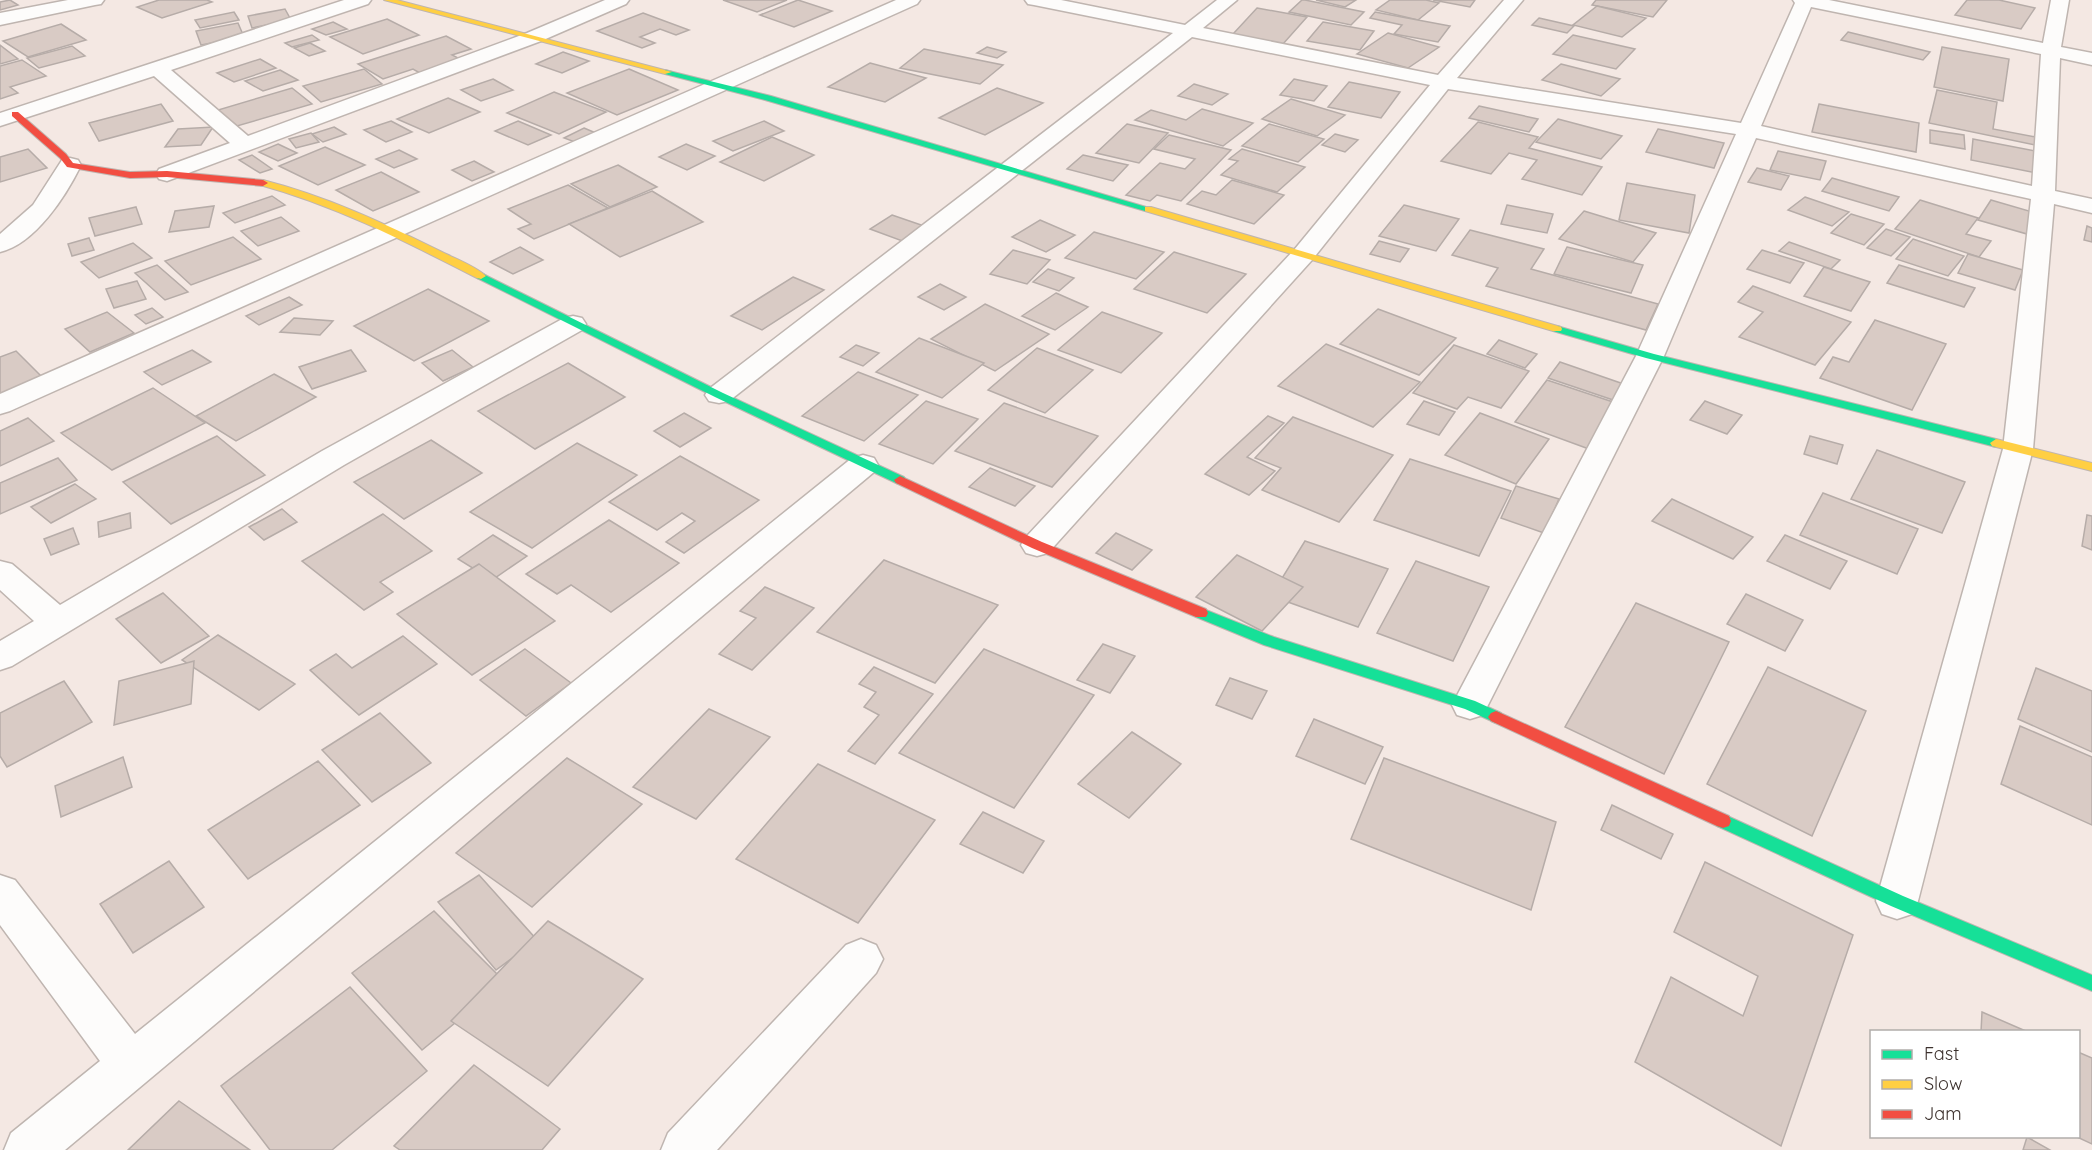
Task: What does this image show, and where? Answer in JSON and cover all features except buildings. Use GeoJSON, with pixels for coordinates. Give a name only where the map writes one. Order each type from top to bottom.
{"type":"FeatureCollection","features":[{"type":"Feature","properties":{"kind":"street"},"geometry":{"type":"LineString","coordinates":[[0,19],[95,0]]}},
{"type":"Feature","properties":{"kind":"street"},"geometry":{"type":"LineString","coordinates":[[7,117],[362,0]]}},
{"type":"Feature","properties":{"kind":"street"},"geometry":{"type":"LineString","coordinates":[[388,0],[722,86],[1650,356],[2092,467]]}},
{"type":"Feature","properties":{"kind":"street"},"geometry":{"type":"LineString","coordinates":[[167,174],[534,37],[620,0]]}},
{"type":"Feature","properties":{"kind":"street"},"geometry":{"type":"LineString","coordinates":[[0,405],[389,230],[722,86],[911,0]]}},
{"type":"Feature","properties":{"kind":"street"},"geometry":{"type":"LineString","coordinates":[[1035,0],[1443,81],[1748,130],[2092,206]]}},
{"type":"Feature","properties":{"kind":"street"},"geometry":{"type":"LineString","coordinates":[[719,395],[1228,0]]}},
{"type":"Feature","properties":{"kind":"street"},"geometry":{"type":"LineString","coordinates":[[1037,545],[1303,255],[1443,81],[1514,0]]}},
{"type":"Feature","properties":{"kind":"street"},"geometry":{"type":"LineString","coordinates":[[1470,705],[1650,356],[1804,0],[2092,59]]}},
{"type":"Feature","properties":{"kind":"street"},"geometry":{"type":"LineString","coordinates":[[1897,901],[2018,449],[2043,196],[2051,51],[2060,0]]}},
{"type":"Feature","properties":{"kind":"street"},"geometry":{"type":"LineString","coordinates":[[157,68],[245,145]]}},
{"type":"Feature","properties":{"kind":"street"},"geometry":{"type":"LineString","coordinates":[[7,117],[63,156],[70,165],[130,175],[167,174],[254,181],[300,192],[389,230],[719,395],[863,465],[1037,545],[1269,641],[1470,705],[1897,901],[2092,983]]}},
{"type":"Feature","properties":{"kind":"street"},"geometry":{"type":"LineString","coordinates":[[0,245],[23,230],[58,191],[70,165]]}},
{"type":"Feature","properties":{"kind":"street"},"geometry":{"type":"LineString","coordinates":[[0,657],[333,458],[573,324]]}},
{"type":"Feature","properties":{"kind":"street"},"geometry":{"type":"LineString","coordinates":[[28,1150],[863,465]]}},
{"type":"Feature","properties":{"kind":"street"},"geometry":{"type":"LineString","coordinates":[[0,573],[57,622]]}},
{"type":"Feature","properties":{"kind":"street"},"geometry":{"type":"LineString","coordinates":[[0,892],[131,1065]]}},
{"type":"Feature","properties":{"kind":"street"},"geometry":{"type":"LineString","coordinates":[[685,1150],[861,959]]}},
{"type":"Feature","properties":{"kind":"traffic: fast"},"geometry":{"type":"LineString","coordinates":[[668,72],[768,98],[1148,209]]}},
{"type":"Feature","properties":{"kind":"traffic: fast"},"geometry":{"type":"LineString","coordinates":[[481,276],[719,395],[900,480]]}},
{"type":"Feature","properties":{"kind":"traffic: fast"},"geometry":{"type":"LineString","coordinates":[[1557,329],[1650,356],[1996,443]]}},
{"type":"Feature","properties":{"kind":"traffic: fast"},"geometry":{"type":"LineString","coordinates":[[1201,613],[1269,641],[1470,705],[1496,717]]}},
{"type":"Feature","properties":{"kind":"traffic: fast"},"geometry":{"type":"LineString","coordinates":[[1723,821],[1897,901],[2092,983]]}},
{"type":"Feature","properties":{"kind":"traffic: slow"},"geometry":{"type":"LineString","coordinates":[[388,0],[668,72]]}},
{"type":"Feature","properties":{"kind":"traffic: slow"},"geometry":{"type":"LineString","coordinates":[[263,183],[320,200],[347,211],[481,276]]}},
{"type":"Feature","properties":{"kind":"traffic: slow"},"geometry":{"type":"LineString","coordinates":[[1148,209],[1557,329]]}},
{"type":"Feature","properties":{"kind":"traffic: slow"},"geometry":{"type":"LineString","coordinates":[[1996,443],[2092,467]]}},
{"type":"Feature","properties":{"kind":"traffic: jam"},"geometry":{"type":"LineString","coordinates":[[15,114],[63,156],[70,165],[130,175],[167,174],[263,183]]}},
{"type":"Feature","properties":{"kind":"traffic: jam"},"geometry":{"type":"LineString","coordinates":[[900,480],[1037,545],[1201,613]]}},
{"type":"Feature","properties":{"kind":"traffic: jam"},"geometry":{"type":"LineString","coordinates":[[1496,717],[1723,821]]}}]}
